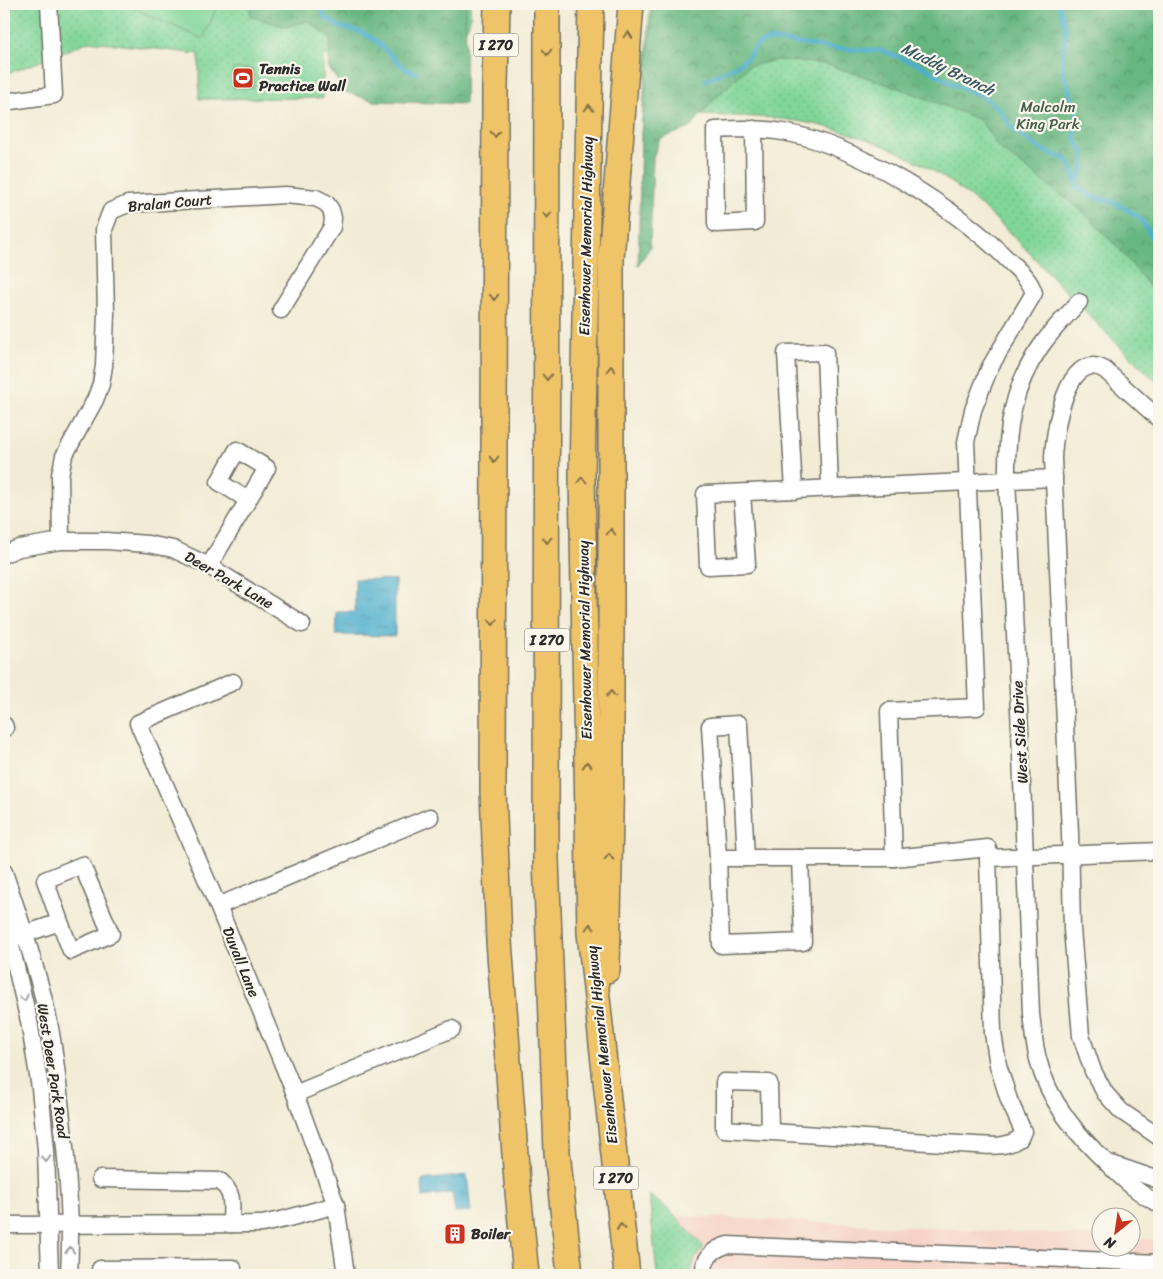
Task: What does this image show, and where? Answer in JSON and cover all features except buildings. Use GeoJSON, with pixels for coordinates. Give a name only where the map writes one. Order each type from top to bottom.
{"type":"FeatureCollection","features":[{"type":"Feature","properties":{"kind":"highway"},"geometry":{"type":"LineString","coordinates":[[486,4],[495,86]]}},
{"type":"Feature","properties":{"kind":"highway","name":"I 270"},"geometry":{"type":"LineString","coordinates":[[497,4],[495,86],[493,791],[499,941],[526,1275]]}},
{"type":"Feature","properties":{"kind":"highway","name":"I 270"},"geometry":{"type":"LineString","coordinates":[[547,4],[546,859],[557,1152],[570,1275]]}},
{"type":"Feature","properties":{"kind":"highway","name":"Eisenhower Memorial Highway"},"geometry":{"type":"LineString","coordinates":[[591,4],[582,496],[590,934],[627,1275]]}},
{"type":"Feature","properties":{"kind":"highway"},"geometry":{"type":"LineString","coordinates":[[605,1080],[611,763],[611,258],[631,4]]}},
{"type":"Feature","properties":{"kind":"street"},"geometry":{"type":"LineString","coordinates":[[4,102],[54,95],[49,4]]}},
{"type":"Feature","properties":{"kind":"street"},"geometry":{"type":"LineString","coordinates":[[754,129],[755,222],[716,224],[715,130],[754,129],[784,132],[836,147],[875,166],[952,213],[992,244],[1031,284],[1034,293],[990,367],[973,410],[966,442],[977,707],[889,711],[894,858]]}},
{"type":"Feature","properties":{"kind":"street","name":"Bralan Court"},"geometry":{"type":"LineString","coordinates":[[62,541],[60,482],[64,456],[95,400],[101,384],[104,366],[106,314],[104,229],[111,210],[128,204],[285,195],[316,198],[326,203],[331,210],[333,218],[332,227],[280,310]]}},
{"type":"Feature","properties":{"kind":"street","name":"West Side Drive"},"geometry":{"type":"LineString","coordinates":[[1079,302],[1041,345],[1024,375],[1010,416],[1007,442],[1007,480],[1031,1014],[1038,1060],[1053,1097],[1077,1134],[1128,1184],[1146,1198],[1159,1204]]}},
{"type":"Feature","properties":{"kind":"street"},"geometry":{"type":"LineString","coordinates":[[794,490],[786,353],[824,352],[830,487]]}},
{"type":"Feature","properties":{"kind":"street"},"geometry":{"type":"LineString","coordinates":[[1159,418],[1105,370],[1094,365],[1082,369],[1071,384],[1059,416],[1054,443],[1071,854],[1072,930],[1081,1036],[1093,1071],[1105,1092],[1121,1111],[1159,1137]]}},
{"type":"Feature","properties":{"kind":"street"},"geometry":{"type":"LineString","coordinates":[[742,492],[747,564],[708,566],[705,494],[830,487],[1054,478]]}},
{"type":"Feature","properties":{"kind":"street"},"geometry":{"type":"LineString","coordinates":[[209,566],[248,500]]}},
{"type":"Feature","properties":{"kind":"street","name":"Deer Park Lane"},"geometry":{"type":"LineString","coordinates":[[4,554],[19,548],[62,541],[106,541],[148,544],[173,549],[209,566],[302,624]]}},
{"type":"Feature","properties":{"kind":"street","name":"Duvall Lane"},"geometry":{"type":"LineString","coordinates":[[233,682],[138,723],[218,906],[295,1094],[336,1205],[346,1275]]}},
{"type":"Feature","properties":{"kind":"street"},"geometry":{"type":"LineString","coordinates":[[746,858],[739,724],[710,726],[721,945],[804,942],[800,858]]}},
{"type":"Feature","properties":{"kind":"street"},"geometry":{"type":"LineString","coordinates":[[218,906],[430,817]]}},
{"type":"Feature","properties":{"kind":"street"},"geometry":{"type":"LineString","coordinates":[[718,858],[894,858],[988,848],[993,1033],[998,1065],[1009,1100],[1023,1131],[1020,1138],[1012,1144],[1003,1146],[770,1131]]}},
{"type":"Feature","properties":{"kind":"street"},"geometry":{"type":"LineString","coordinates":[[988,858],[1159,851]]}},
{"type":"Feature","properties":{"kind":"street"},"geometry":{"type":"LineString","coordinates":[[82,865],[110,934],[71,951],[60,922],[45,880],[82,865]]}},
{"type":"Feature","properties":{"kind":"street","name":"West Deer Park Road"},"geometry":{"type":"LineString","coordinates":[[4,872],[13,938],[40,1088],[46,1150],[50,1275]]}},
{"type":"Feature","properties":{"kind":"street","name":"West Deer Park Road"},"geometry":{"type":"LineString","coordinates":[[4,917],[48,1018],[65,1148],[70,1226],[69,1275]]}},
{"type":"Feature","properties":{"kind":"street"},"geometry":{"type":"LineString","coordinates":[[13,938],[60,922]]}},
{"type":"Feature","properties":{"kind":"street"},"geometry":{"type":"LineString","coordinates":[[295,1094],[452,1029]]}},
{"type":"Feature","properties":{"kind":"street","name":"West Side Drive"},"geometry":{"type":"LineString","coordinates":[[1105,1161],[1126,1170],[1159,1180]]}},
{"type":"Feature","properties":{"kind":"street"},"geometry":{"type":"LineString","coordinates":[[100,1179],[220,1181],[228,1188],[231,1195],[230,1224]]}},
{"type":"Feature","properties":{"kind":"street"},"geometry":{"type":"LineString","coordinates":[[4,1225],[262,1224],[285,1220],[336,1205]]}},
{"type":"Feature","properties":{"kind":"street"},"geometry":{"type":"LineString","coordinates":[[703,1275],[706,1260],[711,1252],[718,1247],[728,1245],[1159,1263]]}},
{"type":"Feature","properties":{"kind":"street"},"geometry":{"type":"LineString","coordinates":[[100,1269],[233,1268]]}},
{"type":"Feature","properties":{"kind":"shaded area"},"geometry":{"type":"Polygon","coordinates":[[[665,1215],[1090,1236],[1090,1256],[1140,1256],[1140,1239],[1159,1240],[1159,1275],[670,1275],[665,1215]]]}},
{"type":"Feature","properties":{"kind":"green space"},"geometry":{"type":"Polygon","coordinates":[[[4,4],[470,4],[470,12],[469,22],[464,32],[386,53],[323,55],[323,98],[199,99],[199,54],[89,41],[4,75],[4,4]]]}},
{"type":"Feature","properties":{"kind":"green space"},"geometry":{"type":"Polygon","coordinates":[[[124,4],[218,4],[203,39],[124,4]]]}},
{"type":"Feature","properties":{"kind":"green space"},"geometry":{"type":"Polygon","coordinates":[[[250,4],[466,4],[465,104],[375,101],[345,92],[328,67],[331,38],[308,21],[286,27],[250,16],[250,4]]]}},
{"type":"Feature","properties":{"kind":"green space"},"geometry":{"type":"Polygon","coordinates":[[[650,4],[653,4],[641,134],[650,4]]]}},
{"type":"Feature","properties":{"kind":"green space","name":"Malcolm King Park"},"geometry":{"type":"Polygon","coordinates":[[[653,4],[1159,4],[1159,298],[1120,250],[1085,213],[999,148],[980,120],[907,91],[826,64],[778,60],[749,66],[713,100],[690,128],[660,139],[653,157],[650,248],[638,265],[641,134],[653,4]]]}},
{"type":"Feature","properties":{"kind":"green space","name":"Malcolm King Park"},"geometry":{"type":"Polygon","coordinates":[[[654,4],[1159,4],[1159,384],[987,212],[971,197],[937,173],[904,155],[869,140],[814,124],[765,117],[682,115],[654,4]]]}},
{"type":"Feature","properties":{"kind":"green space","name":"Tennis Practice Wall"},"geometry":{"type":"Polygon","coordinates":[[[233,69],[253,69],[253,88],[233,88],[233,69]]]}},
{"type":"Feature","properties":{"kind":"green space"},"geometry":{"type":"Polygon","coordinates":[[[649,1195],[670,1211],[704,1247],[695,1259],[690,1275],[657,1275],[649,1195]]]}},
{"type":"Feature","properties":{"kind":"water"},"geometry":{"type":"Polygon","coordinates":[[[355,579],[395,580],[395,636],[336,635],[337,612],[355,612],[355,579]]]}},
{"type":"Feature","properties":{"kind":"water"},"geometry":{"type":"Polygon","coordinates":[[[467,1175],[471,1211],[455,1212],[452,1193],[423,1197],[422,1180],[467,1175]]]}},
{"type":"Feature","properties":{"kind":"waterway","name":"Muddy Branch"},"geometry":{"type":"LineString","coordinates":[[327,4],[322,9],[325,17],[338,26],[361,32],[376,41],[405,69],[417,73]]}},
{"type":"Feature","properties":{"kind":"waterway"},"geometry":{"type":"LineString","coordinates":[[1059,4],[1065,26],[1063,65],[1077,120],[1075,137],[1084,152],[1084,166],[1076,185]]}},
{"type":"Feature","properties":{"kind":"waterway","name":"Muddy Branch"},"geometry":{"type":"LineString","coordinates":[[706,80],[736,66],[747,58],[759,43],[771,40],[831,48],[882,51],[920,65],[955,85],[984,97],[999,109],[1011,127],[1029,142],[1048,153],[1066,159],[1073,171],[1076,186],[1090,196],[1114,202],[1139,217],[1159,248]]}},
{"type":"Feature","properties":{"kind":"place","name":"Tennis Practice Wall"},"geometry":{"type":"Point","coordinates":[243,78]}},
{"type":"Feature","properties":{"kind":"place","name":"Boiler"},"geometry":{"type":"Point","coordinates":[455,1234]}}]}
